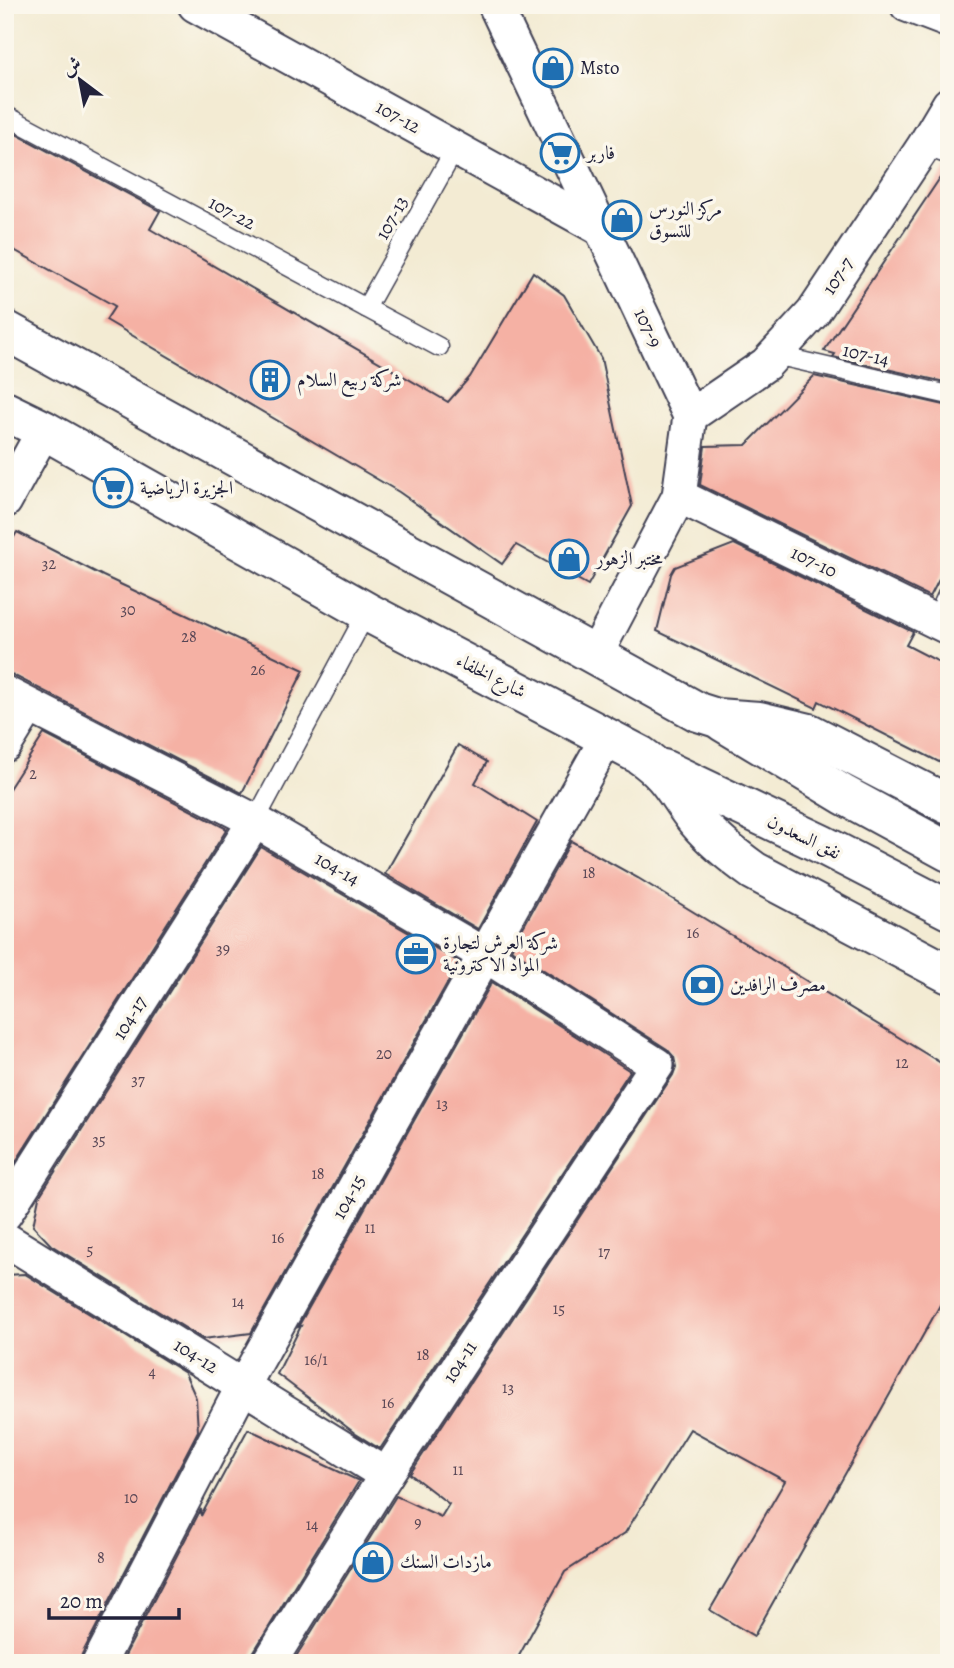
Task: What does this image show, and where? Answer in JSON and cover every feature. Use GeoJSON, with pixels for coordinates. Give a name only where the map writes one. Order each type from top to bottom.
{"type":"FeatureCollection","features":[{"type":"Feature","properties":{"kind":"main road"},"geometry":{"type":"LineString","coordinates":[[5,330],[698,712],[717,718],[759,721],[808,733],[949,805]]}},
{"type":"Feature","properties":{"kind":"main road","name":"شارع الخلفاء"},"geometry":{"type":"LineString","coordinates":[[5,411],[44,430],[368,612],[607,736],[658,767],[695,818],[731,855],[754,871],[949,974]]}},
{"type":"Feature","properties":{"kind":"main road"},"geometry":{"type":"LineString","coordinates":[[717,718],[844,795],[949,852]]}},
{"type":"Feature","properties":{"kind":"main road","name":"نفق السعدون"},"geometry":{"type":"LineString","coordinates":[[658,767],[821,844],[949,910]]}},
{"type":"Feature","properties":{"kind":"street","name":"107-12"},"geometry":{"type":"LineString","coordinates":[[195,5],[601,229]]}},
{"type":"Feature","properties":{"kind":"street","name":"107-9"},"geometry":{"type":"LineString","coordinates":[[495,5],[690,416]]}},
{"type":"Feature","properties":{"kind":"street"},"geometry":{"type":"LineString","coordinates":[[907,5],[949,21]]}},
{"type":"Feature","properties":{"kind":"street","name":"107-7"},"geometry":{"type":"LineString","coordinates":[[690,416],[765,364],[813,313],[936,150],[949,104]]}},
{"type":"Feature","properties":{"kind":"street"},"geometry":{"type":"LineString","coordinates":[[596,654],[679,496],[690,416]]}},
{"type":"Feature","properties":{"kind":"street"},"geometry":{"type":"LineString","coordinates":[[5,501],[44,430]]}},
{"type":"Feature","properties":{"kind":"street","name":"107-10"},"geometry":{"type":"LineString","coordinates":[[679,496],[942,624]]}},
{"type":"Feature","properties":{"kind":"street"},"geometry":{"type":"LineString","coordinates":[[5,745],[17,699]]}},
{"type":"Feature","properties":{"kind":"street","name":"104-14"},"geometry":{"type":"LineString","coordinates":[[17,699],[255,821],[485,955],[657,1065]]}},
{"type":"Feature","properties":{"kind":"street","name":"104-15"},"geometry":{"type":"LineString","coordinates":[[99,1663],[243,1385],[607,736]]}},
{"type":"Feature","properties":{"kind":"street","name":"104-17"},"geometry":{"type":"LineString","coordinates":[[5,1214],[255,821]]}},
{"type":"Feature","properties":{"kind":"street","name":"104-11"},"geometry":{"type":"LineString","coordinates":[[269,1663],[386,1475],[657,1065]]}},
{"type":"Feature","properties":{"kind":"street","name":"104-12"},"geometry":{"type":"LineString","coordinates":[[5,1239],[386,1475]]}},
{"type":"Feature","properties":{"kind":"lane","name":"107-22"},"geometry":{"type":"LineString","coordinates":[[5,115],[439,347]]}},
{"type":"Feature","properties":{"kind":"lane","name":"107-13"},"geometry":{"type":"LineString","coordinates":[[366,308],[455,149]]}},
{"type":"Feature","properties":{"kind":"lane","name":"107-14"},"geometry":{"type":"LineString","coordinates":[[775,355],[949,395]]}},
{"type":"Feature","properties":{"kind":"lane"},"geometry":{"type":"LineString","coordinates":[[942,624],[949,591]]}},
{"type":"Feature","properties":{"kind":"lane"},"geometry":{"type":"LineString","coordinates":[[255,821],[368,612]]}},
{"type":"Feature","properties":{"kind":"building"},"geometry":{"type":"Polygon","coordinates":[[[5,128],[160,211],[150,229],[448,402],[470,377],[533,272],[564,295],[601,358],[632,506],[588,585],[516,545],[502,564],[399,492],[106,320],[115,306],[5,245],[5,128]]]}},
{"type":"Feature","properties":{"kind":"building"},"geometry":{"type":"Polygon","coordinates":[[[948,166],[949,383],[833,357],[835,354],[824,351],[948,166]]]}},
{"type":"Feature","properties":{"kind":"building"},"geometry":{"type":"Polygon","coordinates":[[[814,376],[949,406],[949,560],[930,597],[700,485],[705,446],[746,445],[814,376]]]}},
{"type":"Feature","properties":{"kind":"building"},"geometry":{"type":"Polygon","coordinates":[[[17,532],[103,576],[304,670],[242,793],[5,671],[5,552],[17,532]]]}},
{"type":"Feature","properties":{"kind":"building"},"geometry":{"type":"Polygon","coordinates":[[[734,544],[913,632],[906,645],[949,667],[949,767],[819,701],[816,708],[657,631],[675,567],[734,544]]]}},
{"type":"Feature","properties":{"kind":"building"},"geometry":{"type":"Polygon","coordinates":[[[44,734],[227,829],[13,1166],[5,1171],[5,795],[44,734]]]}},
{"type":"Feature","properties":{"kind":"building"},"geometry":{"type":"Polygon","coordinates":[[[458,745],[487,762],[475,783],[537,822],[478,929],[385,874],[458,745]]]}},
{"type":"Feature","properties":{"kind":"building"},"geometry":{"type":"Polygon","coordinates":[[[571,841],[638,878],[949,1068],[949,1289],[754,1636],[710,1610],[785,1481],[690,1429],[625,1533],[565,1572],[515,1663],[292,1663],[396,1496],[441,1517],[449,1504],[410,1474],[676,1067],[674,1057],[667,1049],[511,949],[571,841]]]}},
{"type":"Feature","properties":{"kind":"building"},"geometry":{"type":"Polygon","coordinates":[[[261,847],[459,962],[251,1333],[203,1339],[51,1245],[33,1226],[39,1197],[261,847]]]}},
{"type":"Feature","properties":{"kind":"building"},"geometry":{"type":"Polygon","coordinates":[[[492,982],[630,1071],[380,1449],[277,1374],[301,1326],[298,1327],[492,982]]]}},
{"type":"Feature","properties":{"kind":"building"},"geometry":{"type":"Polygon","coordinates":[[[25,1274],[185,1373],[196,1398],[198,1431],[82,1654],[80,1663],[5,1663],[5,1275],[25,1274]]]}},
{"type":"Feature","properties":{"kind":"building"},"geometry":{"type":"Polygon","coordinates":[[[248,1429],[359,1481],[253,1653],[250,1663],[121,1663],[201,1509],[201,1516],[248,1429]]]}},
{"type":"Feature","properties":{"kind":"place","name":"Msto"},"geometry":{"type":"Point","coordinates":[553,68]}},
{"type":"Feature","properties":{"kind":"place","name":"فاربر"},"geometry":{"type":"Point","coordinates":[560,153]}},
{"type":"Feature","properties":{"kind":"place","name":"مركز النورس للتسوق"},"geometry":{"type":"Point","coordinates":[622,220]}},
{"type":"Feature","properties":{"kind":"place","name":"شركة ربيع السلام"},"geometry":{"type":"Point","coordinates":[270,380]}},
{"type":"Feature","properties":{"kind":"place","name":"الجزيرة الرياضية"},"geometry":{"type":"Point","coordinates":[113,488]}},
{"type":"Feature","properties":{"kind":"place","name":"مختبر الزهور"},"geometry":{"type":"Point","coordinates":[569,559]}},
{"type":"Feature","properties":{"kind":"place","name":"شركة العرش لتجارة المواد الاكترونية"},"geometry":{"type":"Point","coordinates":[416,954]}},
{"type":"Feature","properties":{"kind":"place","name":"مصرف الرافدين"},"geometry":{"type":"Point","coordinates":[703,985]}},
{"type":"Feature","properties":{"kind":"place","name":"مازدات السنك"},"geometry":{"type":"Point","coordinates":[373,1562]}}]}
